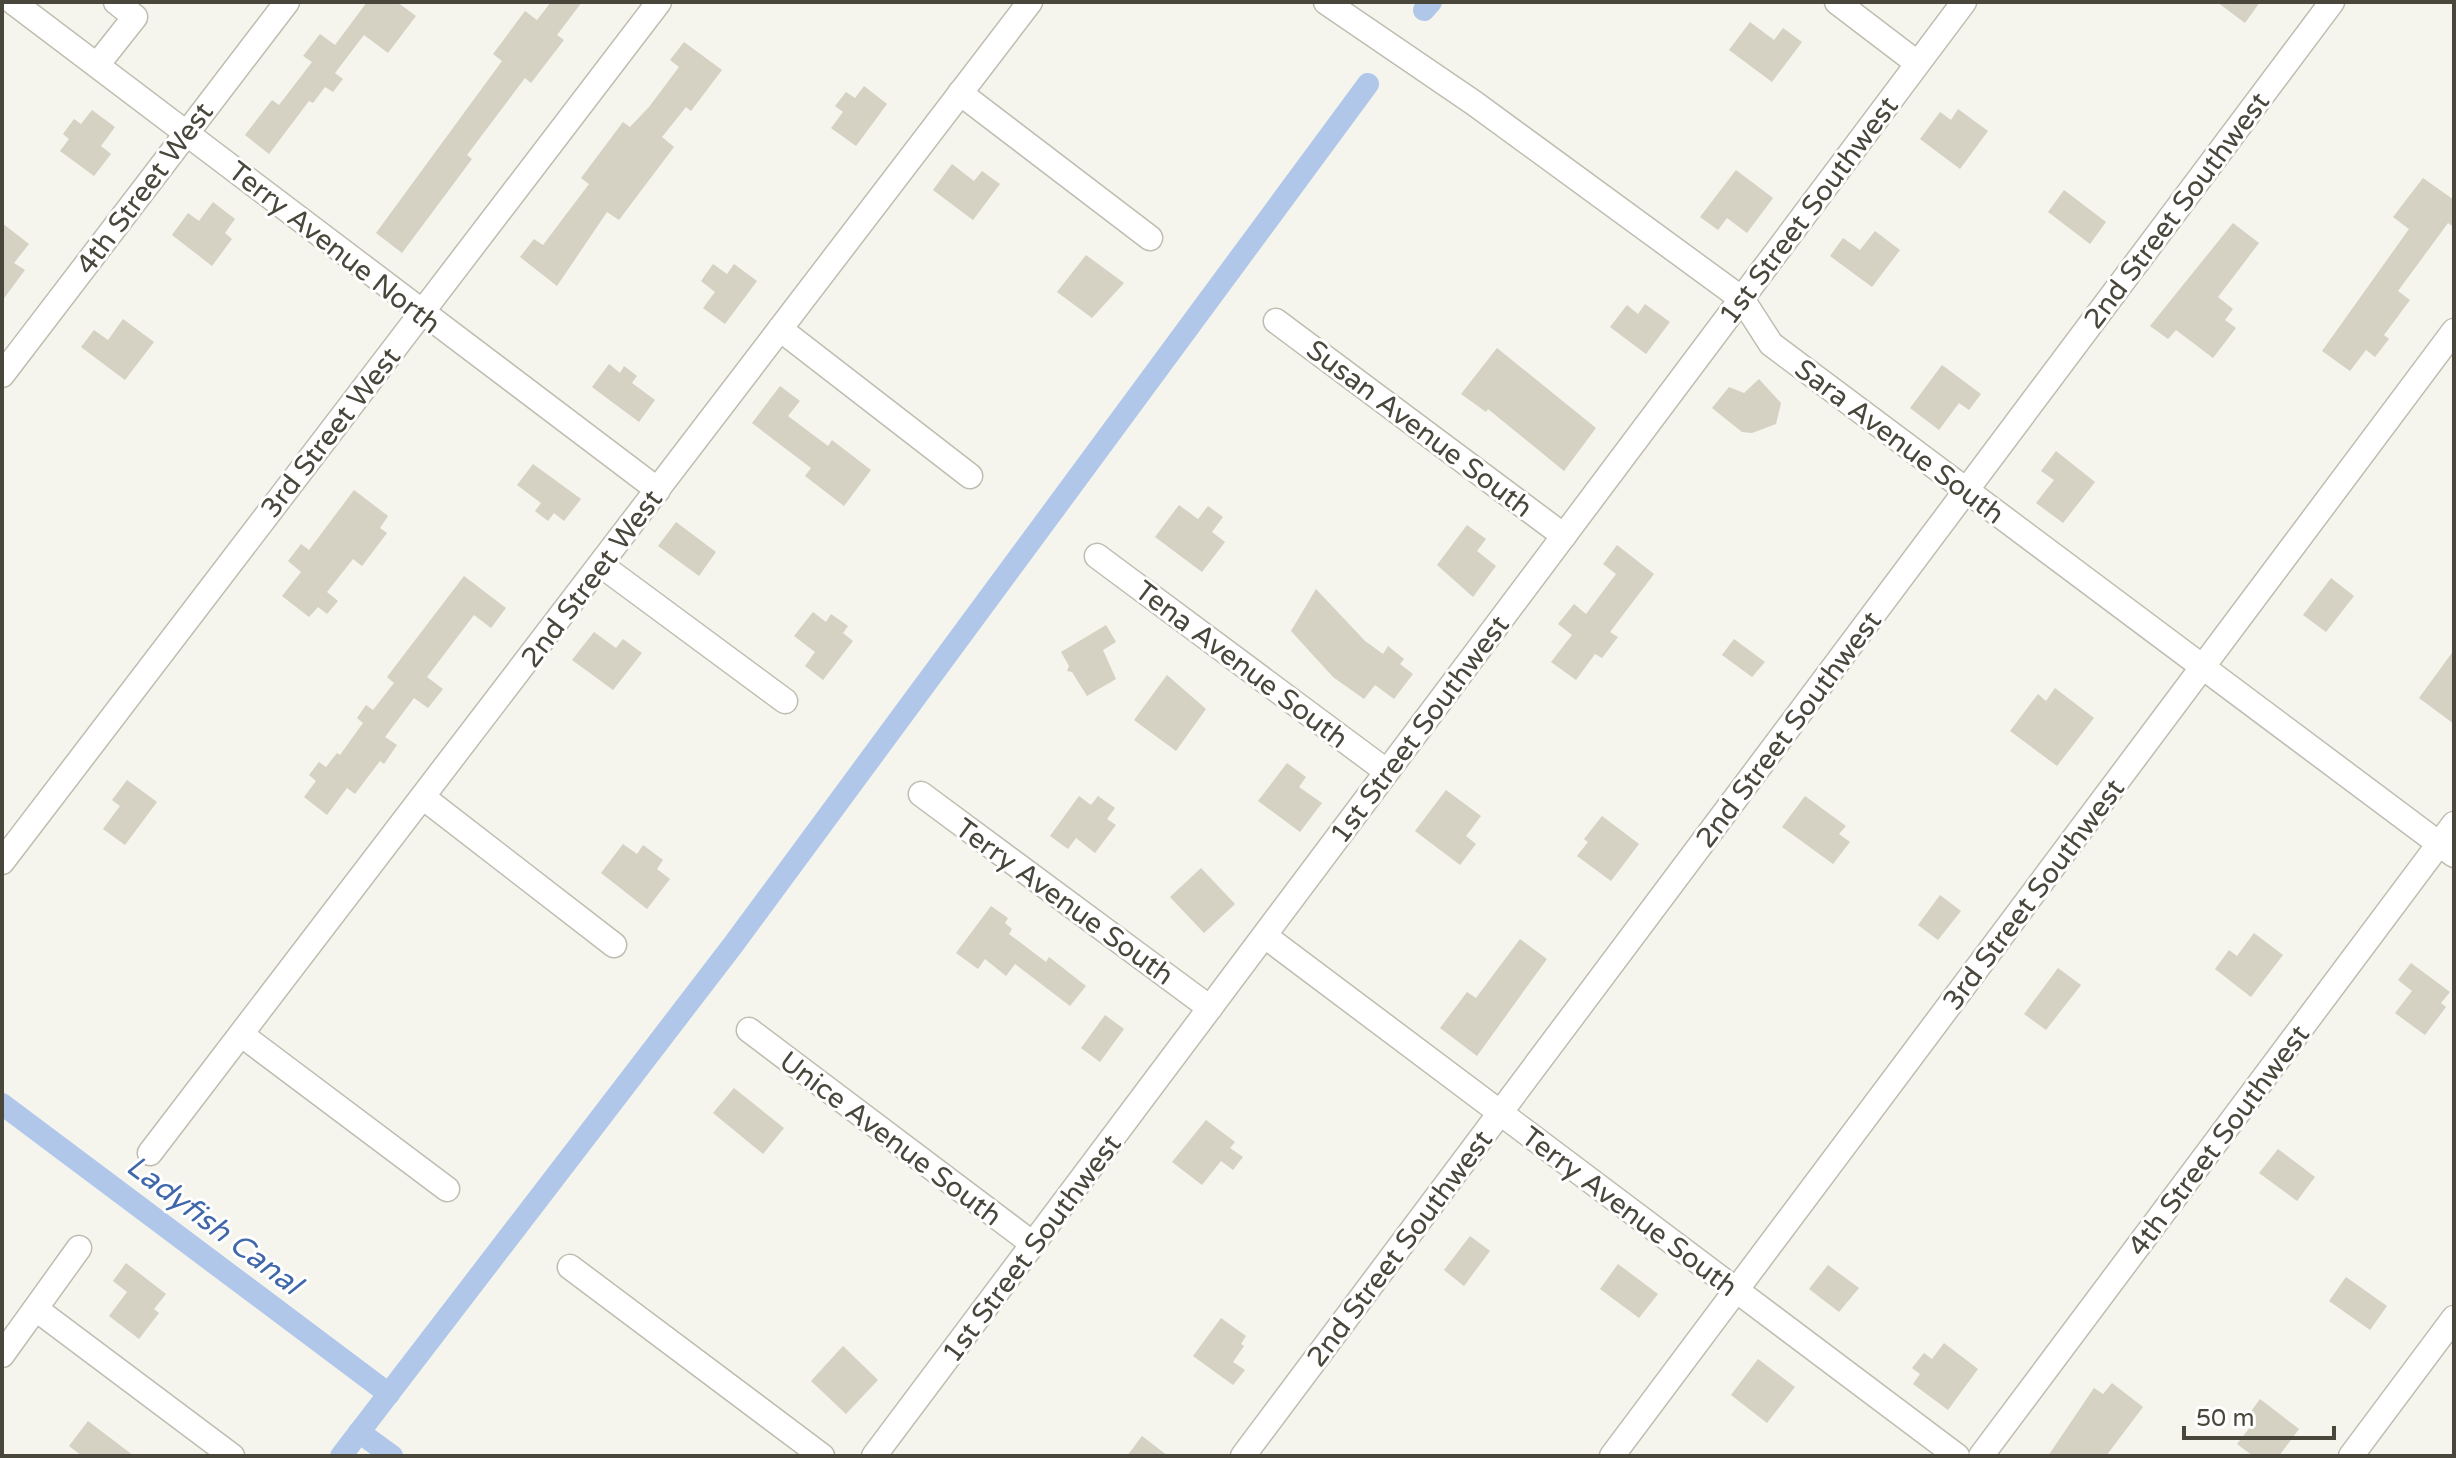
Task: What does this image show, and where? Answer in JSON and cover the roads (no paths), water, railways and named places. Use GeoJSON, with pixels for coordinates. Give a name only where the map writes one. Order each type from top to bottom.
{"type":"FeatureCollection","features":[{"type":"Feature","properties":{"kind":"street","name":"Terry Avenue North"},"geometry":{"type":"LineString","coordinates":[[13,2],[658,490]]}},
{"type":"Feature","properties":{"kind":"street"},"geometry":{"type":"LineString","coordinates":[[97,65],[135,17],[116,2]]}},
{"type":"Feature","properties":{"kind":"street","name":"4th Street West"},"geometry":{"type":"LineString","coordinates":[[2,375],[287,2]]}},
{"type":"Feature","properties":{"kind":"street","name":"3rd Street West"},"geometry":{"type":"LineString","coordinates":[[2,862],[659,2]]}},
{"type":"Feature","properties":{"kind":"street","name":"2nd Street West"},"geometry":{"type":"LineString","coordinates":[[150,1153],[1030,2]]}},
{"type":"Feature","properties":{"kind":"street","name":"Sara Avenue South"},"geometry":{"type":"LineString","coordinates":[[1326,2],[1474,103],[1742,299],[1771,344],[2446,849]]}},
{"type":"Feature","properties":{"kind":"street"},"geometry":{"type":"LineString","coordinates":[[1837,2],[1917,63]]}},
{"type":"Feature","properties":{"kind":"street","name":"1st Street Southwest"},"geometry":{"type":"LineString","coordinates":[[874,1456],[1964,2]]}},
{"type":"Feature","properties":{"kind":"street","name":"2nd Street Southwest"},"geometry":{"type":"LineString","coordinates":[[1243,1456],[2332,2]]}},
{"type":"Feature","properties":{"kind":"street"},"geometry":{"type":"LineString","coordinates":[[960,93],[1150,238]]}},
{"type":"Feature","properties":{"kind":"street","name":"Susan Avenue South"},"geometry":{"type":"LineString","coordinates":[[1276,321],[1564,536]]}},
{"type":"Feature","properties":{"kind":"street"},"geometry":{"type":"LineString","coordinates":[[780,329],[970,476]]}},
{"type":"Feature","properties":{"kind":"street","name":"3rd Street Southwest"},"geometry":{"type":"LineString","coordinates":[[1612,1456],[2454,331]]}},
{"type":"Feature","properties":{"kind":"street","name":"Tena Avenue South"},"geometry":{"type":"LineString","coordinates":[[1097,556],[1386,771]]}},
{"type":"Feature","properties":{"kind":"street"},"geometry":{"type":"LineString","coordinates":[[601,565],[785,701]]}},
{"type":"Feature","properties":{"kind":"street","name":"Terry Avenue South"},"geometry":{"type":"LineString","coordinates":[[921,794],[1210,1008]]}},
{"type":"Feature","properties":{"kind":"street"},"geometry":{"type":"LineString","coordinates":[[424,798],[614,945]]}},
{"type":"Feature","properties":{"kind":"street","name":"4th Street Southwest"},"geometry":{"type":"LineString","coordinates":[[1981,1456],[2446,849],[2454,824]]}},
{"type":"Feature","properties":{"kind":"street","name":"Terry Avenue South"},"geometry":{"type":"LineString","coordinates":[[1265,936],[1957,1456]]}},
{"type":"Feature","properties":{"kind":"street","name":"Unice Avenue South"},"geometry":{"type":"LineString","coordinates":[[749,1030],[1033,1244]]}},
{"type":"Feature","properties":{"kind":"street"},"geometry":{"type":"LineString","coordinates":[[242,1035],[447,1189]]}},
{"type":"Feature","properties":{"kind":"street"},"geometry":{"type":"LineString","coordinates":[[2,1355],[79,1248]]}},
{"type":"Feature","properties":{"kind":"street"},"geometry":{"type":"LineString","coordinates":[[570,1267],[822,1456]]}},
{"type":"Feature","properties":{"kind":"street"},"geometry":{"type":"LineString","coordinates":[[36,1309],[232,1456]]}},
{"type":"Feature","properties":{"kind":"street"},"geometry":{"type":"LineString","coordinates":[[2351,1456],[2454,1318]]}},
{"type":"Feature","properties":{"kind":"waterway"},"geometry":{"type":"LineString","coordinates":[[1424,10],[1431,2]]}},
{"type":"Feature","properties":{"kind":"waterway"},"geometry":{"type":"LineString","coordinates":[[341,1456],[733,945],[1368,84]]}},
{"type":"Feature","properties":{"kind":"waterway","name":"Ladyfish Canal"},"geometry":{"type":"LineString","coordinates":[[2,1104],[389,1394]]}},
{"type":"Feature","properties":{"kind":"waterway","name":"Ladyfish Canal"},"geometry":{"type":"LineString","coordinates":[[359,1432],[392,1456]]}}]}
